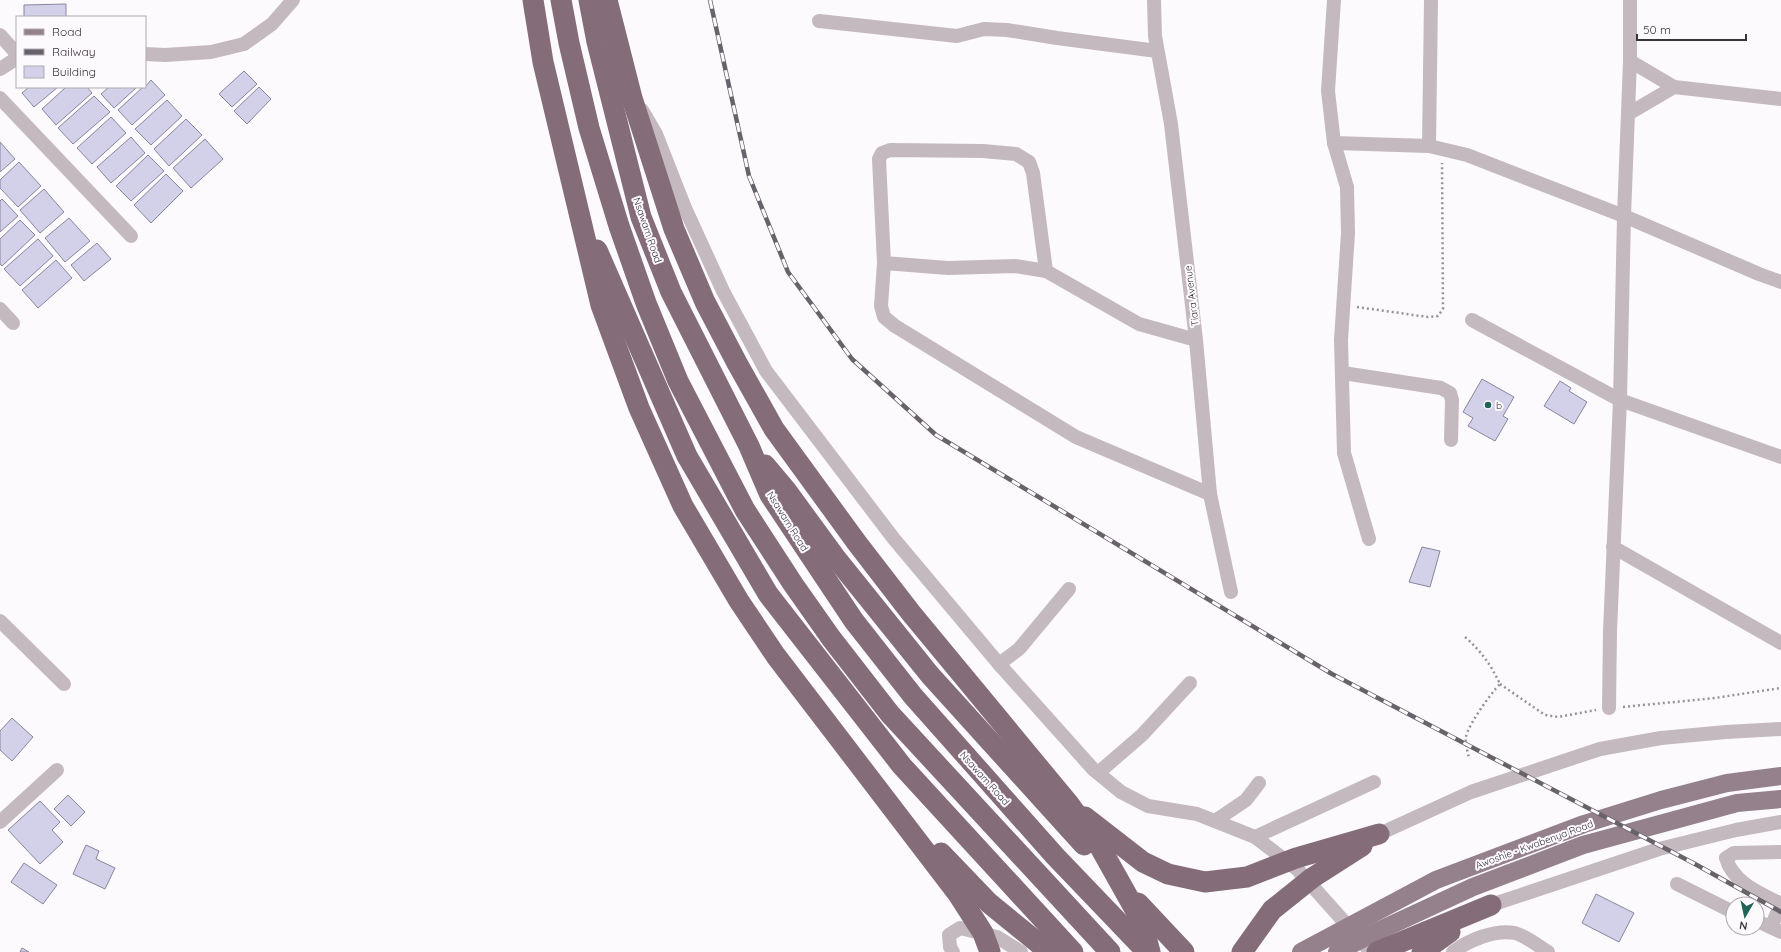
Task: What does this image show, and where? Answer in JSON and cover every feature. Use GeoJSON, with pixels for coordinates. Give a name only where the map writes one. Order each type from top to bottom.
{"type":"FeatureCollection","features":[{"type":"Feature","properties":{"kind":"highway"},"geometry":{"type":"LineString","coordinates":[[533,0],[543,62],[601,305],[639,408],[684,506],[740,601],[776,656],[958,894],[983,933],[990,952]]}},
{"type":"Feature","properties":{"kind":"highway"},"geometry":{"type":"LineString","coordinates":[[561,0],[569,43],[589,128],[624,240],[678,381],[745,510],[827,632],[890,714],[1110,952]]}},
{"type":"Feature","properties":{"kind":"highway","name":"Nsawam Road"},"geometry":{"type":"LineString","coordinates":[[589,0],[597,42],[641,217],[671,292],[749,446],[770,495],[854,621],[913,696],[1055,856],[1149,952]]}},
{"type":"Feature","properties":{"kind":"highway"},"geometry":{"type":"LineString","coordinates":[[607,0],[632,98],[674,229],[705,302],[774,429],[857,543],[911,613],[1069,804],[1100,847],[1142,922],[1149,952]]}},
{"type":"Feature","properties":{"kind":"highway"},"geometry":{"type":"LineString","coordinates":[[577,205],[625,310],[687,456],[768,594],[902,766],[1073,952]]}},
{"type":"Feature","properties":{"kind":"highway"},"geometry":{"type":"LineString","coordinates":[[749,446],[786,490],[835,556],[930,675],[1074,834],[1184,952]]}},
{"type":"Feature","properties":{"kind":"highway"},"geometry":{"type":"LineString","coordinates":[[874,784],[989,903],[1043,948],[1050,952]]}},
{"type":"Feature","properties":{"kind":"highway"},"geometry":{"type":"LineString","coordinates":[[1069,804],[1144,862],[1168,874],[1205,882],[1247,877],[1296,858],[1379,834]]}},
{"type":"Feature","properties":{"kind":"highway"},"geometry":{"type":"LineString","coordinates":[[1242,952],[1272,910],[1312,878],[1379,834]]}},
{"type":"Feature","properties":{"kind":"highway"},"geometry":{"type":"LineString","coordinates":[[1377,952],[1491,906]]}},
{"type":"Feature","properties":{"kind":"highway"},"geometry":{"type":"LineString","coordinates":[[1422,952],[1491,906]]}},
{"type":"Feature","properties":{"kind":"main road","name":"Awoshie - Kwabenya Road"},"geometry":{"type":"LineString","coordinates":[[1301,952],[1436,880],[1584,824],[1661,800],[1727,783],[1781,776]]}},
{"type":"Feature","properties":{"kind":"main road","name":"Awoshie - Kwabenya Road"},"geometry":{"type":"LineString","coordinates":[[1338,952],[1376,932],[1473,887],[1583,845],[1737,803],[1781,799]]}},
{"type":"Feature","properties":{"kind":"street"},"geometry":{"type":"LineString","coordinates":[[146,54],[165,55],[211,52],[244,44],[272,24],[293,0]]}},
{"type":"Feature","properties":{"kind":"street","name":"Tiara Avenue"},"geometry":{"type":"LineString","coordinates":[[1154,0],[1154,36],[1171,124],[1196,340],[1210,494],[1231,592]]}},
{"type":"Feature","properties":{"kind":"street"},"geometry":{"type":"LineString","coordinates":[[1334,0],[1328,91],[1334,143],[1347,187],[1348,233],[1341,340],[1344,453],[1369,540]]}},
{"type":"Feature","properties":{"kind":"street"},"geometry":{"type":"LineString","coordinates":[[1431,0],[1436,147]]}},
{"type":"Feature","properties":{"kind":"street"},"geometry":{"type":"LineString","coordinates":[[1609,708],[1610,631],[1620,400],[1624,216],[1630,61],[1630,0]]}},
{"type":"Feature","properties":{"kind":"street"},"geometry":{"type":"LineString","coordinates":[[819,21],[957,36],[984,29],[1007,30],[1157,51]]}},
{"type":"Feature","properties":{"kind":"street"},"geometry":{"type":"LineString","coordinates":[[0,35],[16,53]]}},
{"type":"Feature","properties":{"kind":"street"},"geometry":{"type":"LineString","coordinates":[[0,69],[16,59]]}},
{"type":"Feature","properties":{"kind":"street"},"geometry":{"type":"LineString","coordinates":[[1630,61],[1674,87],[1781,99]]}},
{"type":"Feature","properties":{"kind":"street"},"geometry":{"type":"LineString","coordinates":[[1628,114],[1674,87]]}},
{"type":"Feature","properties":{"kind":"street"},"geometry":{"type":"LineString","coordinates":[[0,98],[131,236]]}},
{"type":"Feature","properties":{"kind":"street"},"geometry":{"type":"LineString","coordinates":[[632,98],[646,115],[656,134],[685,208],[723,291],[766,371],[894,539],[999,664],[1098,773],[1121,792],[1148,806],[1197,814],[1255,837],[1298,870],[1371,952]]}},
{"type":"Feature","properties":{"kind":"street"},"geometry":{"type":"LineString","coordinates":[[1334,143],[1436,147],[1467,154],[1624,216],[1781,282]]}},
{"type":"Feature","properties":{"kind":"street"},"geometry":{"type":"LineString","coordinates":[[1046,271],[1033,173],[1029,162],[1016,154],[983,151],[890,150],[882,154],[879,159],[884,263],[881,306],[884,317],[895,326],[1076,437],[1210,494]]}},
{"type":"Feature","properties":{"kind":"street"},"geometry":{"type":"LineString","coordinates":[[884,263],[948,268],[1015,266],[1046,271],[1139,324],[1196,340]]}},
{"type":"Feature","properties":{"kind":"street"},"geometry":{"type":"LineString","coordinates":[[0,309],[13,323]]}},
{"type":"Feature","properties":{"kind":"street"},"geometry":{"type":"LineString","coordinates":[[1472,320],[1620,400],[1781,457]]}},
{"type":"Feature","properties":{"kind":"street"},"geometry":{"type":"LineString","coordinates":[[1343,373],[1441,388],[1450,392],[1452,400],[1451,440]]}},
{"type":"Feature","properties":{"kind":"street"},"geometry":{"type":"LineString","coordinates":[[1614,547],[1781,643]]}},
{"type":"Feature","properties":{"kind":"street"},"geometry":{"type":"LineString","coordinates":[[999,664],[1019,649],[1069,589]]}},
{"type":"Feature","properties":{"kind":"street"},"geometry":{"type":"LineString","coordinates":[[0,621],[64,684]]}},
{"type":"Feature","properties":{"kind":"street"},"geometry":{"type":"LineString","coordinates":[[1098,773],[1142,735],[1190,683]]}},
{"type":"Feature","properties":{"kind":"street"},"geometry":{"type":"LineString","coordinates":[[1379,834],[1470,792],[1600,749],[1661,738],[1781,729]]}},
{"type":"Feature","properties":{"kind":"street"},"geometry":{"type":"LineString","coordinates":[[0,822],[57,770]]}},
{"type":"Feature","properties":{"kind":"street"},"geometry":{"type":"LineString","coordinates":[[1255,837],[1374,782]]}},
{"type":"Feature","properties":{"kind":"street"},"geometry":{"type":"LineString","coordinates":[[1215,821],[1246,800],[1259,783]]}},
{"type":"Feature","properties":{"kind":"street"},"geometry":{"type":"LineString","coordinates":[[1491,906],[1659,849],[1736,830],[1781,822]]}},
{"type":"Feature","properties":{"kind":"street"},"geometry":{"type":"LineString","coordinates":[[1765,924],[1776,929],[1781,904],[1748,887],[1729,868],[1726,858],[1734,853],[1781,852]]}},
{"type":"Feature","properties":{"kind":"street"},"geometry":{"type":"LineString","coordinates":[[1677,884],[1725,908]]}},
{"type":"Feature","properties":{"kind":"street"},"geometry":{"type":"LineString","coordinates":[[953,952],[950,947],[949,935],[960,928],[997,937],[1021,952]]}},
{"type":"Feature","properties":{"kind":"street"},"geometry":{"type":"LineString","coordinates":[[1454,952],[1463,945],[1493,934],[1516,933],[1548,952]]}},
{"type":"Feature","properties":{"kind":"path"},"geometry":{"type":"LineString","coordinates":[[1344,305],[1428,317],[1438,316],[1443,309],[1436,147]]}},
{"type":"Feature","properties":{"kind":"path"},"geometry":{"type":"LineString","coordinates":[[1465,637],[1490,663],[1500,684],[1545,715],[1558,717],[1609,708],[1701,700],[1781,688]]}},
{"type":"Feature","properties":{"kind":"path"},"geometry":{"type":"LineString","coordinates":[[1469,759],[1466,743],[1467,735],[1489,695],[1500,684]]}},
{"type":"Feature","properties":{"kind":"building"},"geometry":{"type":"Polygon","coordinates":[[[66,4],[66,16],[24,16],[24,5],[66,4]]]}},
{"type":"Feature","properties":{"kind":"building"},"geometry":{"type":"Polygon","coordinates":[[[244,71],[257,84],[232,107],[219,94],[244,71]]]}},
{"type":"Feature","properties":{"kind":"building"},"geometry":{"type":"Polygon","coordinates":[[[151,80],[165,95],[132,125],[118,110],[142,88],[146,88],[151,80]]]}},
{"type":"Feature","properties":{"kind":"building"},"geometry":{"type":"Polygon","coordinates":[[[259,87],[271,99],[247,124],[234,111],[259,87]]]}},
{"type":"Feature","properties":{"kind":"building"},"geometry":{"type":"Polygon","coordinates":[[[28,88],[57,88],[34,107],[22,93],[28,88]]]}},
{"type":"Feature","properties":{"kind":"building"},"geometry":{"type":"Polygon","coordinates":[[[65,88],[88,88],[92,93],[56,125],[42,109],[65,88]]]}},
{"type":"Feature","properties":{"kind":"building"},"geometry":{"type":"Polygon","coordinates":[[[108,88],[136,88],[114,108],[101,94],[108,88]]]}},
{"type":"Feature","properties":{"kind":"building"},"geometry":{"type":"Polygon","coordinates":[[[94,96],[110,112],[73,144],[58,128],[94,96]]]}},
{"type":"Feature","properties":{"kind":"building"},"geometry":{"type":"Polygon","coordinates":[[[167,100],[182,116],[151,145],[135,129],[167,100]]]}},
{"type":"Feature","properties":{"kind":"building"},"geometry":{"type":"Polygon","coordinates":[[[111,117],[126,133],[92,164],[77,148],[111,117]]]}},
{"type":"Feature","properties":{"kind":"building"},"geometry":{"type":"Polygon","coordinates":[[[186,119],[202,135],[169,166],[154,149],[186,119]]]}},
{"type":"Feature","properties":{"kind":"building"},"geometry":{"type":"Polygon","coordinates":[[[131,137],[145,153],[111,183],[97,167],[131,137]]]}},
{"type":"Feature","properties":{"kind":"building"},"geometry":{"type":"Polygon","coordinates":[[[205,139],[223,159],[191,188],[173,168],[205,139]]]}},
{"type":"Feature","properties":{"kind":"building"},"geometry":{"type":"Polygon","coordinates":[[[0,142],[15,159],[0,172],[0,142]]]}},
{"type":"Feature","properties":{"kind":"building"},"geometry":{"type":"Polygon","coordinates":[[[148,155],[164,171],[131,201],[116,186],[148,155]]]}},
{"type":"Feature","properties":{"kind":"building"},"geometry":{"type":"Polygon","coordinates":[[[19,162],[41,186],[18,207],[0,188],[0,180],[19,162]]]}},
{"type":"Feature","properties":{"kind":"building"},"geometry":{"type":"Polygon","coordinates":[[[166,174],[183,191],[151,223],[134,205],[166,174]]]}},
{"type":"Feature","properties":{"kind":"building"},"geometry":{"type":"Polygon","coordinates":[[[44,189],[64,212],[40,233],[20,210],[44,189]]]}},
{"type":"Feature","properties":{"kind":"building"},"geometry":{"type":"Polygon","coordinates":[[[2,199],[18,216],[0,232],[0,201],[2,199]]]}},
{"type":"Feature","properties":{"kind":"building"},"geometry":{"type":"Polygon","coordinates":[[[69,218],[90,241],[65,262],[45,238],[69,218]]]}},
{"type":"Feature","properties":{"kind":"building"},"geometry":{"type":"Polygon","coordinates":[[[20,220],[35,235],[2,266],[0,264],[0,239],[20,220]]]}},
{"type":"Feature","properties":{"kind":"building"},"geometry":{"type":"Polygon","coordinates":[[[38,239],[53,256],[20,286],[4,269],[38,239]]]}},
{"type":"Feature","properties":{"kind":"building"},"geometry":{"type":"Polygon","coordinates":[[[97,243],[111,259],[84,281],[71,265],[97,243]]]}},
{"type":"Feature","properties":{"kind":"building"},"geometry":{"type":"Polygon","coordinates":[[[56,260],[72,278],[38,308],[22,290],[56,260]]]}},
{"type":"Feature","properties":{"kind":"building","name":"b"},"geometry":{"type":"Polygon","coordinates":[[[1482,379],[1514,397],[1503,416],[1508,419],[1495,441],[1468,426],[1473,418],[1463,412],[1482,379]]]}},
{"type":"Feature","properties":{"kind":"building"},"geometry":{"type":"Polygon","coordinates":[[[1560,381],[1571,388],[1569,391],[1587,402],[1574,424],[1544,406],[1560,381]]]}},
{"type":"Feature","properties":{"kind":"building"},"geometry":{"type":"Polygon","coordinates":[[[1422,547],[1440,551],[1430,587],[1409,582],[1422,547]]]}},
{"type":"Feature","properties":{"kind":"building"},"geometry":{"type":"Polygon","coordinates":[[[12,718],[33,737],[12,761],[0,750],[0,731],[12,718]]]}},
{"type":"Feature","properties":{"kind":"building"},"geometry":{"type":"Polygon","coordinates":[[[68,795],[85,812],[71,826],[54,809],[68,795]]]}},
{"type":"Feature","properties":{"kind":"building"},"geometry":{"type":"Polygon","coordinates":[[[40,801],[60,822],[52,830],[63,842],[40,864],[8,830],[40,801]]]}},
{"type":"Feature","properties":{"kind":"building"},"geometry":{"type":"Polygon","coordinates":[[[86,845],[99,851],[96,859],[115,868],[105,889],[73,874],[86,845]]]}},
{"type":"Feature","properties":{"kind":"building"},"geometry":{"type":"Polygon","coordinates":[[[24,863],[57,885],[43,904],[11,882],[24,863]]]}},
{"type":"Feature","properties":{"kind":"building"},"geometry":{"type":"Polygon","coordinates":[[[1596,894],[1634,913],[1619,942],[1582,923],[1596,894]]]}},
{"type":"Feature","properties":{"kind":"building"},"geometry":{"type":"Polygon","coordinates":[[[22,948],[29,952],[20,952],[22,948]]]}},
{"type":"Feature","properties":{"kind":"railway"},"geometry":{"type":"LineString","coordinates":[[710,0],[749,176],[788,272],[852,359],[936,435],[1332,674],[1695,864],[1781,912]]}},
{"type":"Feature","properties":{"kind":"place","name":"b"},"geometry":{"type":"Point","coordinates":[1488,405]}}]}
